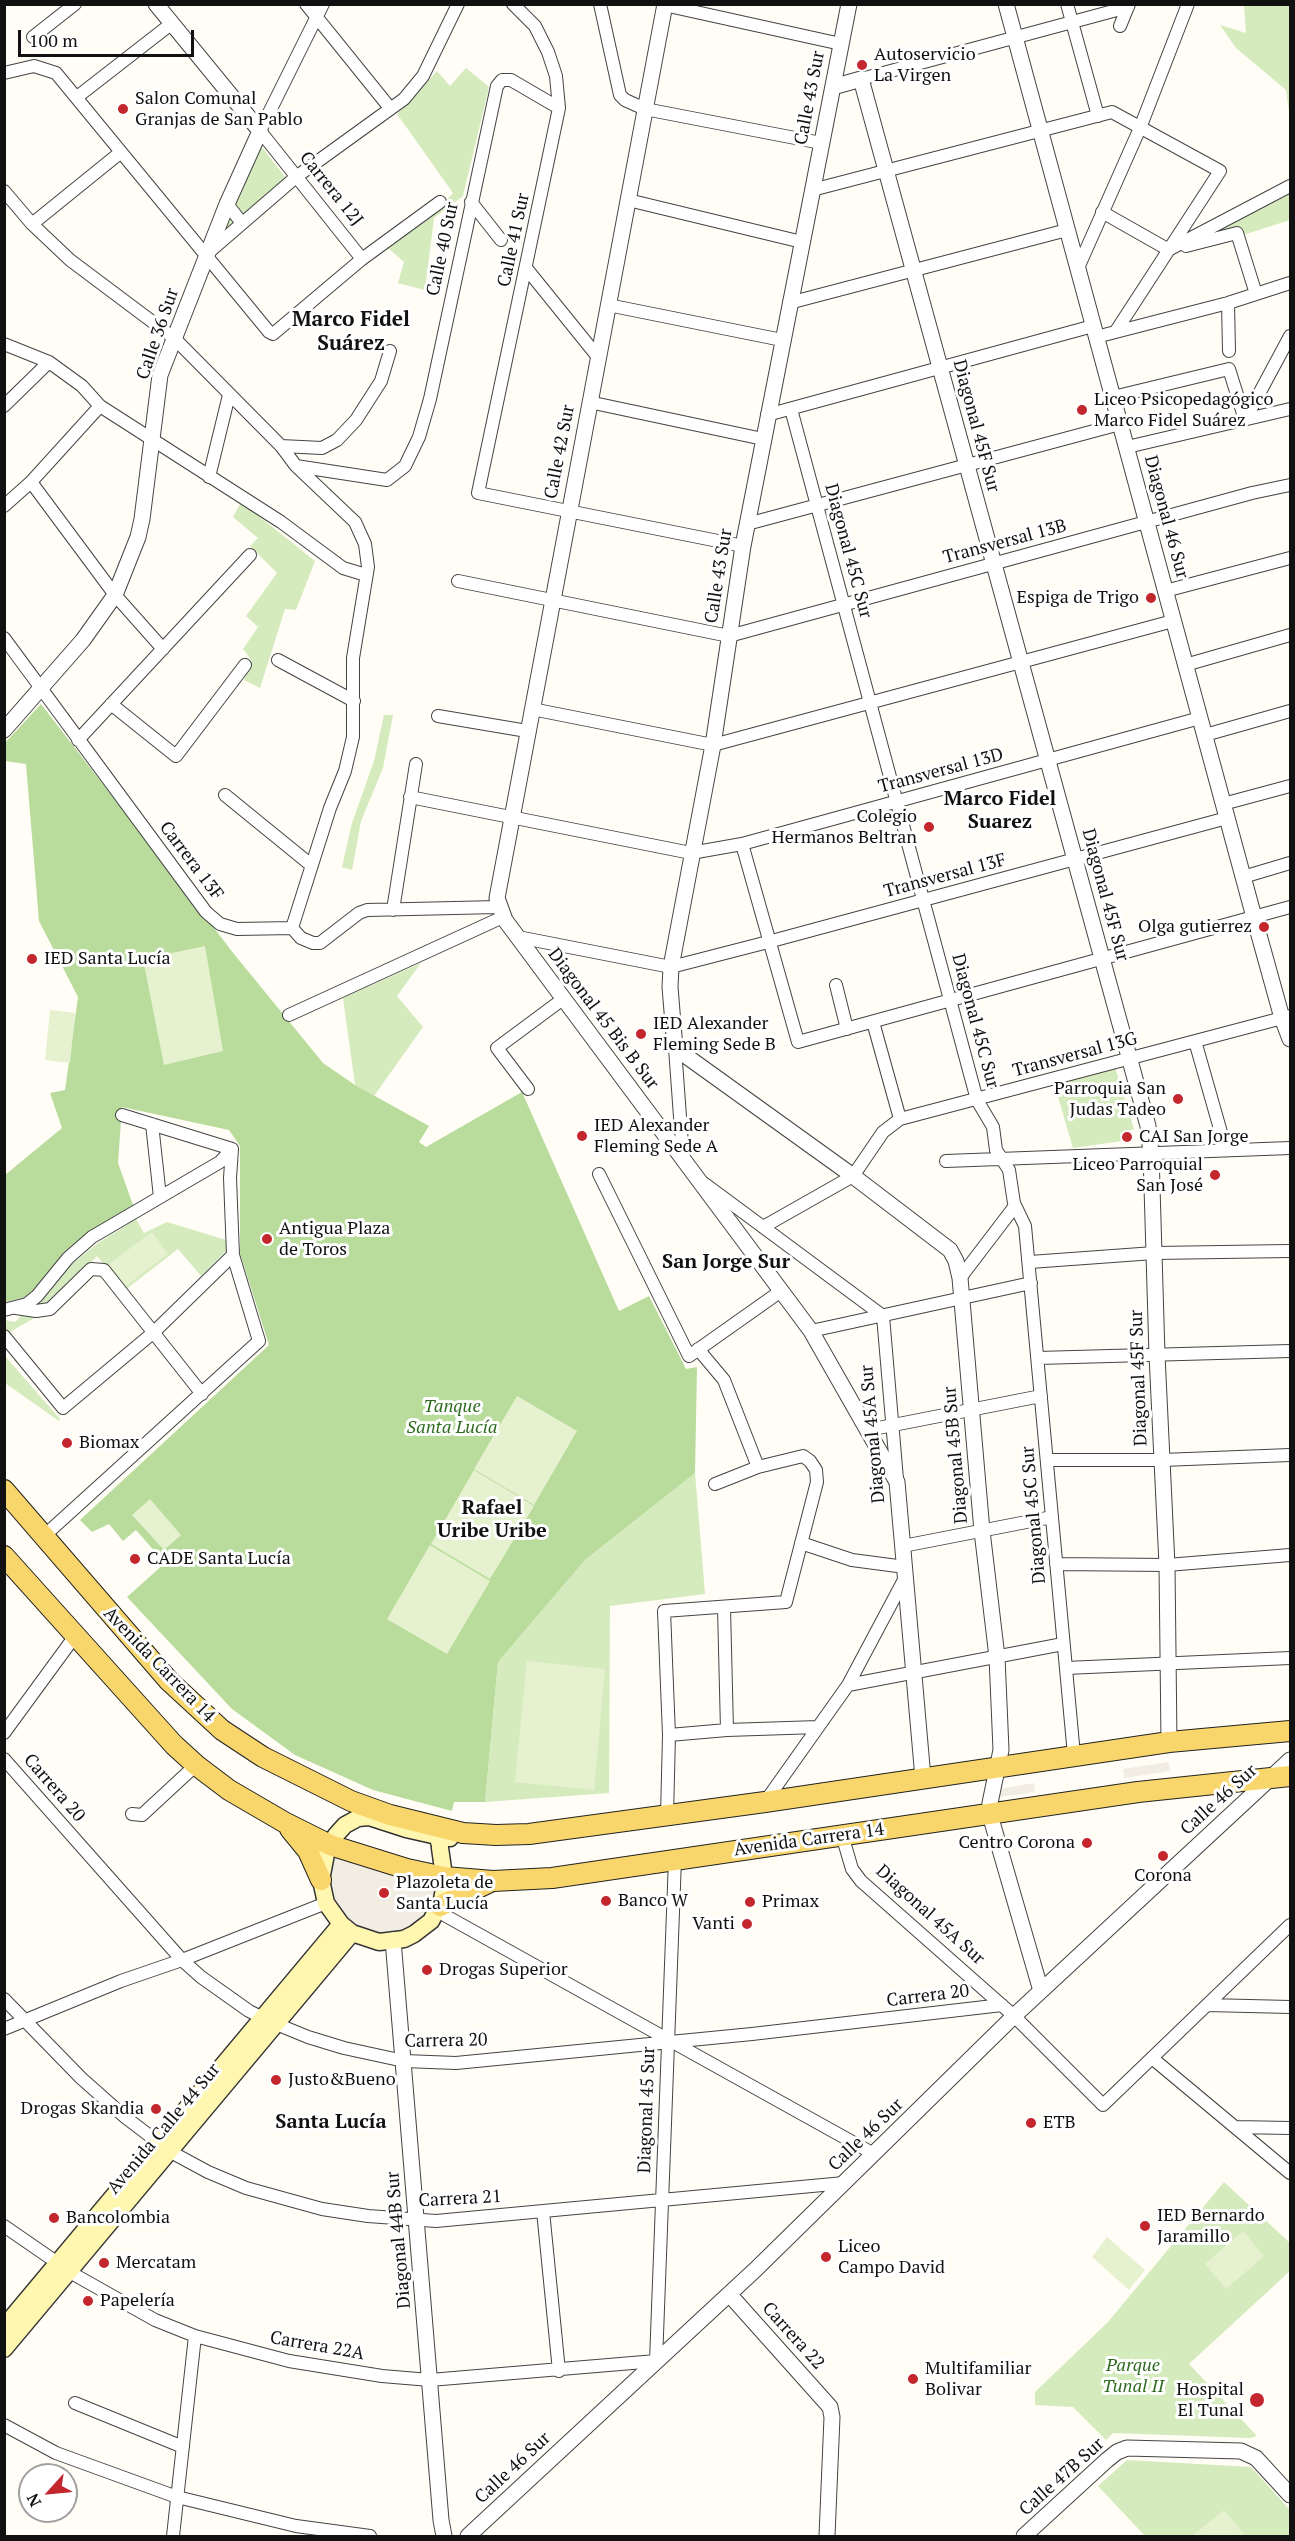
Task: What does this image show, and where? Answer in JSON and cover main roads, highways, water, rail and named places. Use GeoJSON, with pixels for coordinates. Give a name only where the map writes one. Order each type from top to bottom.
{"type":"FeatureCollection","features":[{"type":"Feature","properties":{"kind":"main road","name":"Avenida Carrera 14"},"geometry":{"type":"LineString","coordinates":[[4,1490],[169,1681],[222,1730],[263,1757],[327,1790],[435,1831]]}},
{"type":"Feature","properties":{"kind":"main road","name":"Avenida Carrera 14"},"geometry":{"type":"LineString","coordinates":[[4,1556],[174,1745],[229,1790],[330,1845],[407,1869],[444,1877],[494,1881],[552,1878],[1166,1788],[1281,1777]]}},
{"type":"Feature","properties":{"kind":"main road","name":"Avenida Carrera 14"},"geometry":{"type":"LineString","coordinates":[[330,1845],[345,1825],[363,1816],[435,1831],[496,1835],[557,1830],[765,1802],[1169,1742],[1290,1731]]}},
{"type":"Feature","properties":{"kind":"main road"},"geometry":{"type":"LineString","coordinates":[[284,1822],[308,1851],[321,1880],[326,1903],[346,1929],[379,1942],[404,1939],[423,1928],[439,1909],[473,1888],[494,1881]]}},
{"type":"Feature","properties":{"kind":"main road"},"geometry":{"type":"LineString","coordinates":[[435,1831],[445,1889],[439,1909]]}},
{"type":"Feature","properties":{"kind":"main road"},"geometry":{"type":"LineString","coordinates":[[321,1880],[322,1867],[330,1845]]}},
{"type":"Feature","properties":{"kind":"main road","name":"Avenida Calle 44 Sur"},"geometry":{"type":"LineString","coordinates":[[4,2349],[64,2268],[346,1929]]}},
{"type":"Feature","properties":{"kind":"main road","name":"Avenida Calle 44 Sur"},"geometry":{"type":"LineString","coordinates":[[4,2327],[64,2268]]}},
{"type":"Feature","properties":{"kind":"place","name":"Autoservicio La Virgen"},"geometry":{"type":"Point","coordinates":[862,65]}},
{"type":"Feature","properties":{"kind":"place","name":"Salon Comunal Granjas de San Pablo"},"geometry":{"type":"Point","coordinates":[123,109]}},
{"type":"Feature","properties":{"kind":"place","name":"Liceo Psicopedagógico Marco Fidel Suárez"},"geometry":{"type":"Point","coordinates":[1082,410]}},
{"type":"Feature","properties":{"kind":"place","name":"Espiga de Trigo"},"geometry":{"type":"Point","coordinates":[1151,598]}},
{"type":"Feature","properties":{"kind":"place","name":"Colegio Hermanos Beltran"},"geometry":{"type":"Point","coordinates":[929,827]}},
{"type":"Feature","properties":{"kind":"place","name":"Olga gutierrez"},"geometry":{"type":"Point","coordinates":[1264,927]}},
{"type":"Feature","properties":{"kind":"place","name":"IED Santa Lucía"},"geometry":{"type":"Point","coordinates":[32,959]}},
{"type":"Feature","properties":{"kind":"place","name":"IED Alexander Fleming Sede B"},"geometry":{"type":"Point","coordinates":[641,1034]}},
{"type":"Feature","properties":{"kind":"place","name":"Parroquia San Judas Tadeo"},"geometry":{"type":"Point","coordinates":[1178,1099]}},
{"type":"Feature","properties":{"kind":"place","name":"IED Alexander Fleming Sede A"},"geometry":{"type":"Point","coordinates":[582,1136]}},
{"type":"Feature","properties":{"kind":"place","name":"CAI San Jorge"},"geometry":{"type":"Point","coordinates":[1127,1137]}},
{"type":"Feature","properties":{"kind":"place","name":"Liceo Parroquial San José"},"geometry":{"type":"Point","coordinates":[1215,1175]}},
{"type":"Feature","properties":{"kind":"place","name":"Antigua Plaza de Toros"},"geometry":{"type":"Point","coordinates":[267,1239]}},
{"type":"Feature","properties":{"kind":"place","name":"Biomax"},"geometry":{"type":"Point","coordinates":[67,1443]}},
{"type":"Feature","properties":{"kind":"place","name":"CADE Santa Lucía"},"geometry":{"type":"Point","coordinates":[135,1559]}},
{"type":"Feature","properties":{"kind":"place","name":"Centro Corona"},"geometry":{"type":"Point","coordinates":[1087,1843]}},
{"type":"Feature","properties":{"kind":"place","name":"Corona"},"geometry":{"type":"Point","coordinates":[1163,1856]}},
{"type":"Feature","properties":{"kind":"place","name":"Plazoleta de Santa Lucía"},"geometry":{"type":"Point","coordinates":[384,1893]}},
{"type":"Feature","properties":{"kind":"place","name":"Banco W"},"geometry":{"type":"Point","coordinates":[606,1901]}},
{"type":"Feature","properties":{"kind":"place","name":"Primax"},"geometry":{"type":"Point","coordinates":[750,1902]}},
{"type":"Feature","properties":{"kind":"place","name":"Vanti"},"geometry":{"type":"Point","coordinates":[747,1924]}},
{"type":"Feature","properties":{"kind":"place","name":"Drogas Superior"},"geometry":{"type":"Point","coordinates":[427,1970]}},
{"type":"Feature","properties":{"kind":"place","name":"Justo&Bueno"},"geometry":{"type":"Point","coordinates":[276,2080]}},
{"type":"Feature","properties":{"kind":"place","name":"Drogas Skandia"},"geometry":{"type":"Point","coordinates":[156,2109]}},
{"type":"Feature","properties":{"kind":"place","name":"ETB"},"geometry":{"type":"Point","coordinates":[1031,2123]}},
{"type":"Feature","properties":{"kind":"place","name":"Bancolombia"},"geometry":{"type":"Point","coordinates":[54,2218]}},
{"type":"Feature","properties":{"kind":"place","name":"IED Bernardo Jaramillo"},"geometry":{"type":"Point","coordinates":[1145,2226]}},
{"type":"Feature","properties":{"kind":"place","name":"Liceo Campo David"},"geometry":{"type":"Point","coordinates":[826,2257]}},
{"type":"Feature","properties":{"kind":"place","name":"Mercatam"},"geometry":{"type":"Point","coordinates":[104,2263]}},
{"type":"Feature","properties":{"kind":"place","name":"Papelería"},"geometry":{"type":"Point","coordinates":[88,2301]}},
{"type":"Feature","properties":{"kind":"place","name":"Multifamiliar Bolivar"},"geometry":{"type":"Point","coordinates":[913,2379]}},
{"type":"Feature","properties":{"kind":"place","name":"Hospital El Tunal"},"geometry":{"type":"Point","coordinates":[1257,2400]}},
{"type":"Feature","properties":{"kind":"district","name":"Marco Fidel Suárez"},"geometry":{"type":"Point","coordinates":[351,332]}},
{"type":"Feature","properties":{"kind":"district","name":"Marco Fidel Suarez"},"geometry":{"type":"Point","coordinates":[1000,810]}},
{"type":"Feature","properties":{"kind":"district","name":"San Jorge Sur"},"geometry":{"type":"Point","coordinates":[726,1262]}},
{"type":"Feature","properties":{"kind":"district","name":"Rafael Uribe Uribe"},"geometry":{"type":"Point","coordinates":[492,1520]}},
{"type":"Feature","properties":{"kind":"district","name":"Santa Lucía"},"geometry":{"type":"Point","coordinates":[331,2122]}},
{"type":"Feature","properties":{"kind":"park label","name":"Tanque Santa Lucía"},"geometry":{"type":"Point","coordinates":[452,1417]}},
{"type":"Feature","properties":{"kind":"park label","name":"Parque Tunal II"},"geometry":{"type":"Point","coordinates":[1133,2376]}}]}
